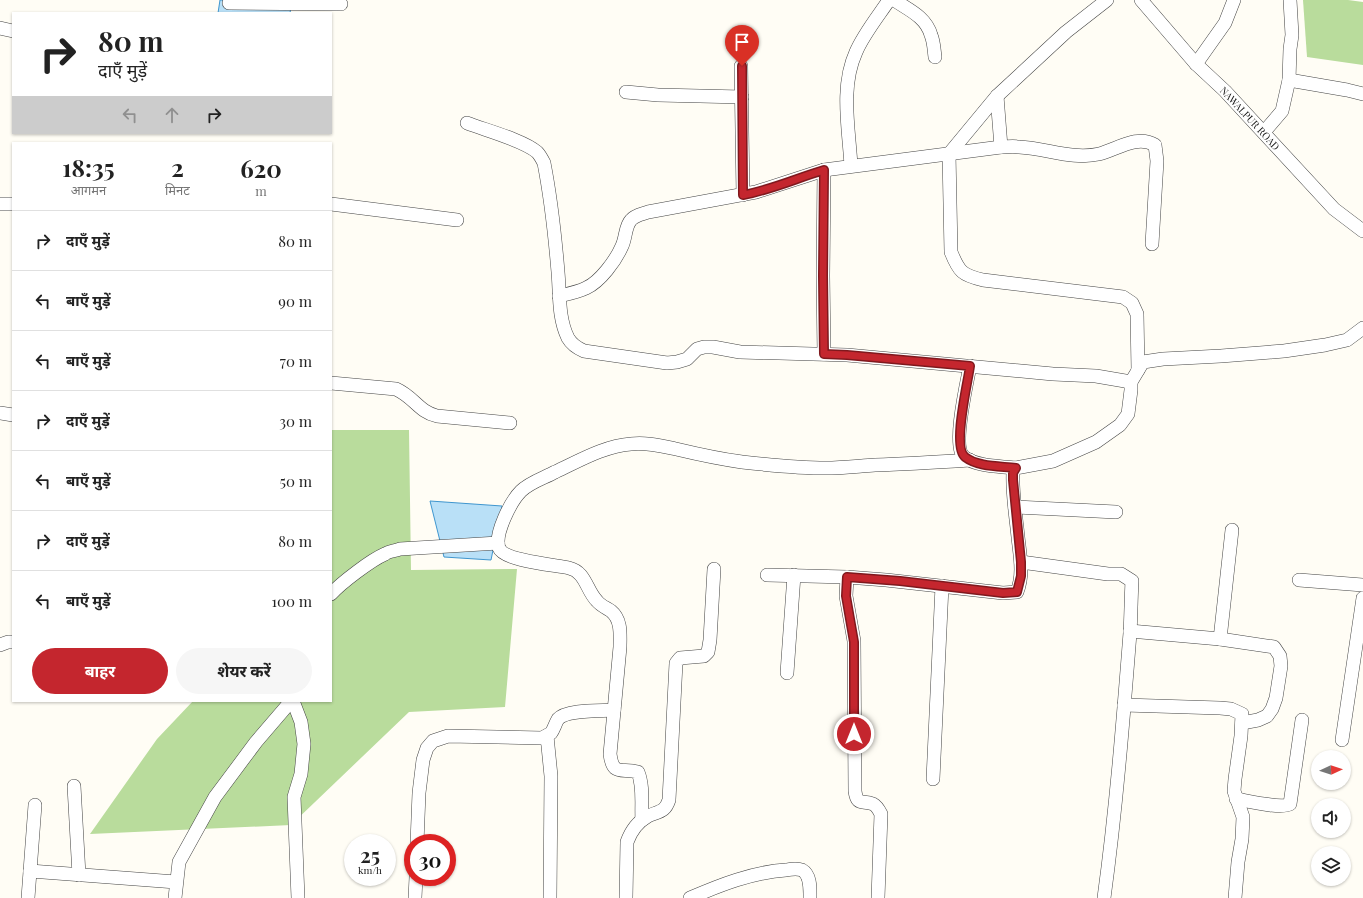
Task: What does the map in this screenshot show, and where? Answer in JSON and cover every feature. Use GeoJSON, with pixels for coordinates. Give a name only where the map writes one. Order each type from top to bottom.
{"type":"FeatureCollection","features":[{"type":"Feature","properties":{"kind":"street"},"geometry":{"type":"LineString","coordinates":[[852,166],[847,113],[848,74],[857,50],[889,0]]}},
{"type":"Feature","properties":{"kind":"street"},"geometry":{"type":"LineString","coordinates":[[894,0],[921,18],[927,24],[932,35],[935,57]]}},
{"type":"Feature","properties":{"kind":"street"},"geometry":{"type":"LineString","coordinates":[[1107,0],[1066,32],[997,96],[949,154],[950,252],[956,266],[968,276],[984,280],[1123,297],[1132,303],[1136,314],[1138,370]]}},
{"type":"Feature","properties":{"kind":"street","name":"NAWALPUR ROAD"},"geometry":{"type":"LineString","coordinates":[[1141,0],[1196,64],[1225,91],[1334,209],[1363,231]]}},
{"type":"Feature","properties":{"kind":"street"},"geometry":{"type":"LineString","coordinates":[[1196,64],[1225,23],[1234,0]]}},
{"type":"Feature","properties":{"kind":"street"},"geometry":{"type":"LineString","coordinates":[[1264,132],[1282,111],[1289,80],[1292,35],[1290,0]]}},
{"type":"Feature","properties":{"kind":"street"},"geometry":{"type":"LineString","coordinates":[[229,5],[341,4]]}},
{"type":"Feature","properties":{"kind":"street"},"geometry":{"type":"LineString","coordinates":[[0,28],[12,31]]}},
{"type":"Feature","properties":{"kind":"street"},"geometry":{"type":"LineString","coordinates":[[742,66],[743,195]]}},
{"type":"Feature","properties":{"kind":"street"},"geometry":{"type":"LineString","coordinates":[[1289,80],[1363,94]]}},
{"type":"Feature","properties":{"kind":"street"},"geometry":{"type":"LineString","coordinates":[[626,92],[658,95],[742,97]]}},
{"type":"Feature","properties":{"kind":"street"},"geometry":{"type":"LineString","coordinates":[[997,96],[1001,147]]}},
{"type":"Feature","properties":{"kind":"street"},"geometry":{"type":"LineString","coordinates":[[467,123],[522,143],[539,154],[544,163],[555,244],[559,296],[564,326],[569,340],[575,347],[584,351],[667,363],[687,359],[697,349],[713,346],[747,353],[847,355],[1053,374],[1096,376],[1131,382]]}},
{"type":"Feature","properties":{"kind":"street"},"geometry":{"type":"LineString","coordinates":[[559,296],[588,288],[612,264],[623,245],[631,219],[648,212],[756,192],[788,183],[824,170],[1001,147],[1019,147],[1066,155],[1082,155],[1098,154],[1132,143],[1150,142],[1155,145],[1158,161],[1152,244]]}},
{"type":"Feature","properties":{"kind":"street"},"geometry":{"type":"LineString","coordinates":[[824,170],[824,354]]}},
{"type":"Feature","properties":{"kind":"street"},"geometry":{"type":"LineString","coordinates":[[0,204],[12,204]]}},
{"type":"Feature","properties":{"kind":"street"},"geometry":{"type":"LineString","coordinates":[[332,204],[457,220]]}},
{"type":"Feature","properties":{"kind":"street"},"geometry":{"type":"LineString","coordinates":[[970,366],[962,413],[959,440],[960,451],[963,456],[981,464],[1016,468],[1053,461],[1096,442],[1120,425],[1128,414],[1131,382],[1143,362],[1163,359],[1284,351],[1325,345],[1347,340],[1363,328]]}},
{"type":"Feature","properties":{"kind":"street"},"geometry":{"type":"LineString","coordinates":[[332,383],[396,390],[404,393],[412,399],[429,415],[510,423]]}},
{"type":"Feature","properties":{"kind":"street"},"geometry":{"type":"LineString","coordinates":[[642,820],[641,786],[638,772],[615,769],[611,765],[610,754],[620,647],[618,619],[612,612],[598,603],[591,594],[584,578],[577,571],[570,568],[543,564],[511,556],[502,553],[499,550],[498,543],[503,521],[514,500],[522,490],[533,483],[595,453],[614,446],[629,444],[645,443],[740,462],[826,468],[970,460]]}},
{"type":"Feature","properties":{"kind":"street"},"geometry":{"type":"LineString","coordinates":[[767,575],[847,577],[1003,593],[1017,592],[1021,576],[1021,562],[1013,480],[1013,473],[1016,468]]}},
{"type":"Feature","properties":{"kind":"street"},"geometry":{"type":"LineString","coordinates":[[1015,508],[1116,512]]}},
{"type":"Feature","properties":{"kind":"street"},"geometry":{"type":"LineString","coordinates":[[1220,639],[1232,530]]}},
{"type":"Feature","properties":{"kind":"street"},"geometry":{"type":"LineString","coordinates":[[332,593],[336,588],[385,553],[400,549],[498,543]]}},
{"type":"Feature","properties":{"kind":"street"},"geometry":{"type":"LineString","coordinates":[[1021,562],[1108,574],[1121,574],[1132,581],[1130,631],[1124,705],[1110,856],[1104,898]]}},
{"type":"Feature","properties":{"kind":"street"},"geometry":{"type":"LineString","coordinates":[[626,898],[627,842],[629,834],[642,820],[663,811],[667,807],[669,800],[676,663],[680,658],[704,656],[708,652],[714,569]]}},
{"type":"Feature","properties":{"kind":"street"},"geometry":{"type":"LineString","coordinates":[[787,673],[794,575]]}},
{"type":"Feature","properties":{"kind":"street"},"geometry":{"type":"LineString","coordinates":[[847,577],[846,596],[854,642],[855,791],[856,798],[859,802],[872,804],[877,807],[881,814],[878,898]]}},
{"type":"Feature","properties":{"kind":"street"},"geometry":{"type":"LineString","coordinates":[[1299,580],[1363,585]]}},
{"type":"Feature","properties":{"kind":"street"},"geometry":{"type":"LineString","coordinates":[[934,780],[942,586]]}},
{"type":"Feature","properties":{"kind":"street"},"geometry":{"type":"LineString","coordinates":[[1342,740],[1363,598]]}},
{"type":"Feature","properties":{"kind":"street"},"geometry":{"type":"LineString","coordinates":[[1130,631],[1220,639],[1274,647],[1280,656],[1281,666],[1276,698],[1272,709],[1267,716],[1258,720],[1242,723]]}},
{"type":"Feature","properties":{"kind":"street"},"geometry":{"type":"LineString","coordinates":[[0,645],[12,642]]}},
{"type":"Feature","properties":{"kind":"street"},"geometry":{"type":"LineString","coordinates":[[175,898],[179,862],[215,797],[256,742],[289,702]]}},
{"type":"Feature","properties":{"kind":"street"},"geometry":{"type":"LineString","coordinates":[[293,702],[301,722],[304,744],[301,774],[294,797],[298,898]]}},
{"type":"Feature","properties":{"kind":"street"},"geometry":{"type":"LineString","coordinates":[[1124,705],[1231,709],[1242,714],[1241,736],[1234,791],[1243,817],[1242,840],[1238,862],[1235,898]]}},
{"type":"Feature","properties":{"kind":"street"},"geometry":{"type":"LineString","coordinates":[[418,834],[422,760],[427,748],[433,741],[448,736],[533,738],[547,736],[554,730],[559,718],[563,716],[582,712],[614,710]]}},
{"type":"Feature","properties":{"kind":"street"},"geometry":{"type":"LineString","coordinates":[[1236,799],[1276,806],[1286,806],[1290,804],[1302,720]]}},
{"type":"Feature","properties":{"kind":"street"},"geometry":{"type":"LineString","coordinates":[[547,736],[551,776],[550,898]]}},
{"type":"Feature","properties":{"kind":"street"},"geometry":{"type":"LineString","coordinates":[[74,786],[79,875]]}},
{"type":"Feature","properties":{"kind":"street"},"geometry":{"type":"LineString","coordinates":[[28,898],[35,805]]}},
{"type":"Feature","properties":{"kind":"street"},"geometry":{"type":"LineString","coordinates":[[690,898],[728,883],[776,870],[795,869],[801,870],[806,874],[809,883],[810,898]]}},
{"type":"Feature","properties":{"kind":"street"},"geometry":{"type":"LineString","coordinates":[[30,871],[176,882]]}},
{"type":"Feature","properties":{"kind":"street"},"geometry":{"type":"LineString","coordinates":[[415,898],[416,886]]}},
{"type":"Feature","properties":{"kind":"green space"},"geometry":{"type":"Polygon","coordinates":[[[1303,0],[1348,0],[1363,2],[1363,65],[1307,57],[1303,0]]]}},
{"type":"Feature","properties":{"kind":"green space"},"geometry":{"type":"Polygon","coordinates":[[[332,430],[409,430],[411,570],[517,569],[505,707],[409,712],[291,825],[90,834],[157,739],[192,702],[332,702],[332,430]]]}},
{"type":"Feature","properties":{"kind":"water"},"geometry":{"type":"Polygon","coordinates":[[[220,0],[292,0],[290,12],[218,12],[220,0]]]}},
{"type":"Feature","properties":{"kind":"water"},"geometry":{"type":"Polygon","coordinates":[[[430,501],[502,506],[491,560],[444,557],[430,501]]]}},
{"type":"Feature","properties":{"kind":"route"},"geometry":{"type":"LineString","coordinates":[[742,66],[743,195],[788,183],[824,170],[824,354],[970,366],[962,413],[959,440],[960,451],[963,456],[981,464],[1016,468],[1013,473],[1013,480],[1021,562],[1021,576],[1017,592],[1003,593],[900,581],[847,577],[846,596],[854,642],[854,734]]}}]}
